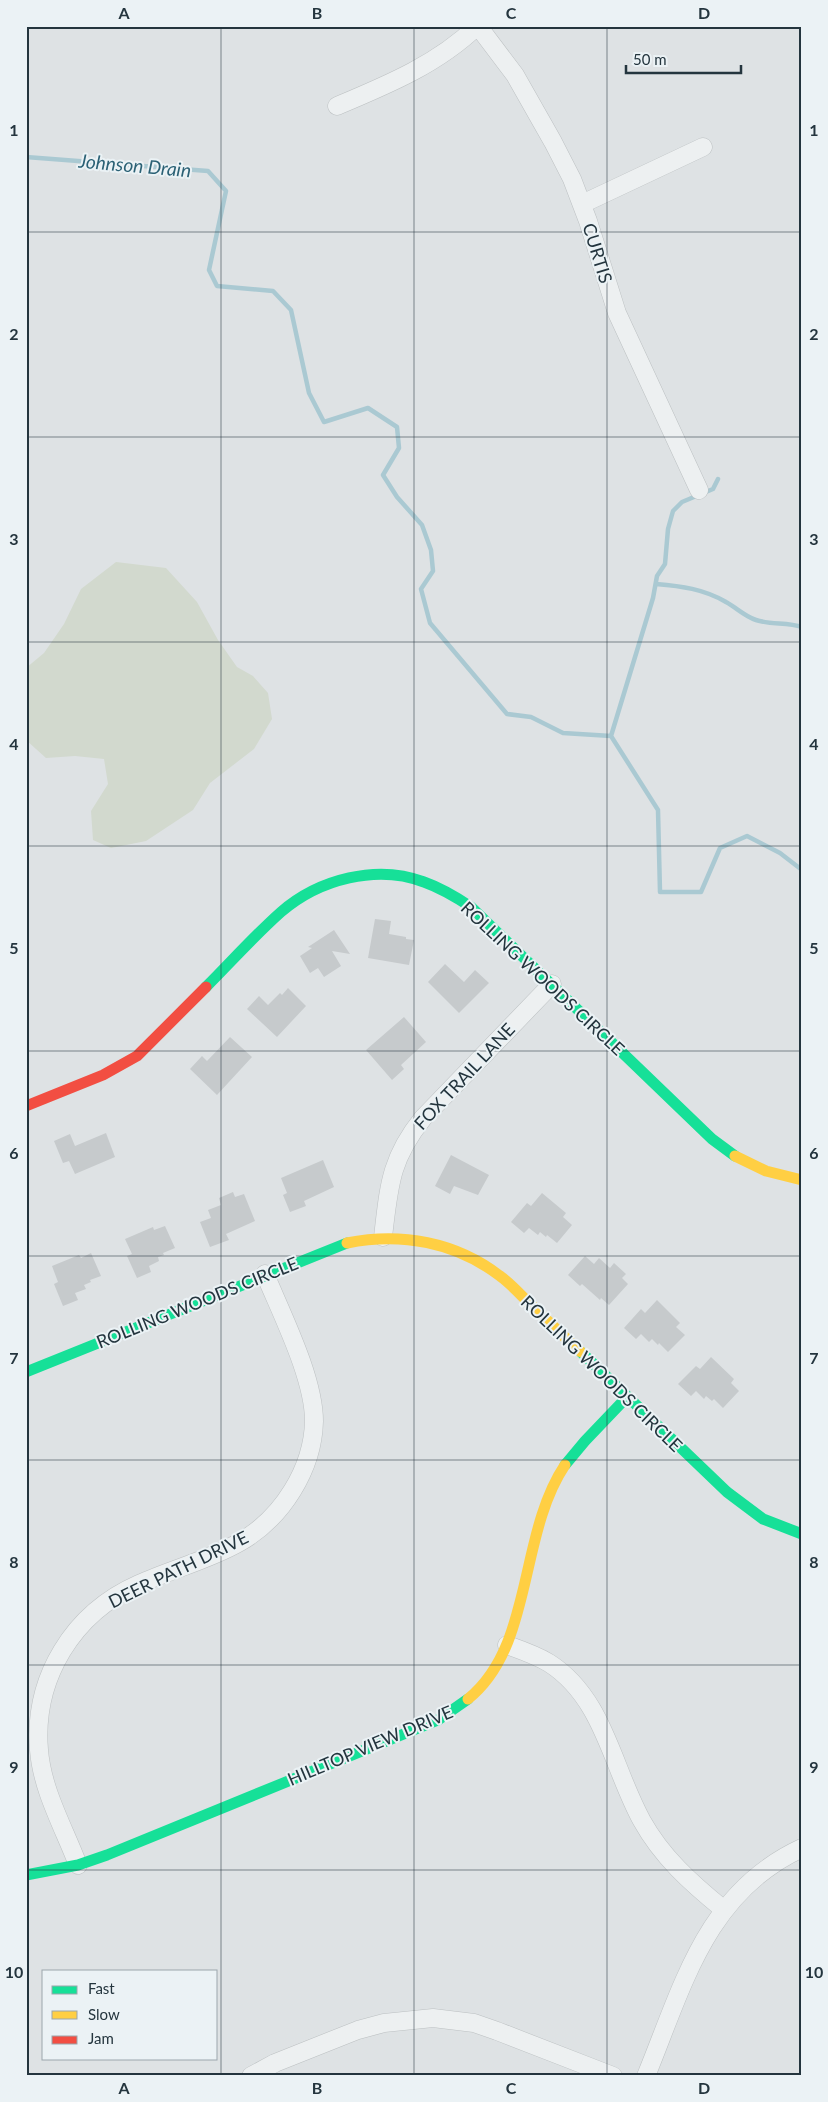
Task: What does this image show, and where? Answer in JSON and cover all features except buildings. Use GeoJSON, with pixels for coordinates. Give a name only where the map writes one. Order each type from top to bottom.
{"type":"FeatureCollection","features":[{"type":"Feature","properties":{"kind":"street"},"geometry":{"type":"LineString","coordinates":[[337,106],[387,85],[430,62],[458,44],[478,26]]}},
{"type":"Feature","properties":{"kind":"street","name":"CURTIS"},"geometry":{"type":"LineString","coordinates":[[478,26],[520,83],[572,179],[582,204],[617,313],[698,490]]}},
{"type":"Feature","properties":{"kind":"street"},"geometry":{"type":"LineString","coordinates":[[582,204],[703,147]]}},
{"type":"Feature","properties":{"kind":"street","name":"ROLLING WOODS CIRCLE"},"geometry":{"type":"LineString","coordinates":[[26,1106],[103,1075],[137,1056],[282,911],[302,895],[350,876],[381,873],[406,876],[436,885],[454,894],[471,907],[552,984],[712,1140],[733,1156],[756,1168],[781,1177],[802,1180]]}},
{"type":"Feature","properties":{"kind":"street","name":"FOX TRAIL LANE"},"geometry":{"type":"LineString","coordinates":[[383,1237],[390,1177],[396,1158],[408,1137],[423,1118],[552,984]]}},
{"type":"Feature","properties":{"kind":"street","name":"ROLLING WOODS CIRCLE"},"geometry":{"type":"LineString","coordinates":[[26,1372],[340,1244],[361,1239],[383,1237],[406,1237],[433,1242],[460,1252],[487,1266],[515,1288],[744,1507],[770,1522],[802,1534]]}},
{"type":"Feature","properties":{"kind":"street","name":"DEER PATH DRIVE"},"geometry":{"type":"LineString","coordinates":[[78,1865],[45,1783],[39,1751],[38,1724],[42,1700],[50,1674],[59,1654],[84,1621],[114,1597],[138,1584],[228,1548],[259,1530],[277,1512],[290,1495],[300,1477],[309,1453],[314,1421],[310,1389],[265,1274]]}},
{"type":"Feature","properties":{"kind":"street","name":"HILLTOP VIEW DRIVE"},"geometry":{"type":"LineString","coordinates":[[26,1875],[78,1865],[107,1855],[438,1720],[460,1706],[479,1689],[495,1669],[507,1645],[540,1515],[550,1490],[569,1459],[627,1397]]}},
{"type":"Feature","properties":{"kind":"street"},"geometry":{"type":"LineString","coordinates":[[507,1645],[549,1664],[568,1678],[582,1692],[597,1717],[633,1804],[652,1838],[681,1874],[723,1909]]}},
{"type":"Feature","properties":{"kind":"street"},"geometry":{"type":"LineString","coordinates":[[646,2076],[693,1962],[710,1927],[723,1909],[756,1876],[776,1862],[802,1848]]}},
{"type":"Feature","properties":{"kind":"street"},"geometry":{"type":"LineString","coordinates":[[251,2076],[275,2063],[358,2030],[384,2023],[433,2018],[474,2023],[497,2030],[612,2076]]}},
{"type":"Feature","properties":{"kind":"shaded area"},"geometry":{"type":"Polygon","coordinates":[[[116,562],[166,568],[197,602],[218,640],[237,667],[253,676],[268,693],[272,719],[254,749],[210,783],[193,810],[146,841],[111,848],[93,840],[91,811],[108,784],[104,759],[75,756],[46,758],[26,740],[26,668],[44,653],[64,624],[81,589],[116,562]]]}},
{"type":"Feature","properties":{"kind":"waterway","name":"Johnson Drain"},"geometry":{"type":"LineString","coordinates":[[26,157],[208,171],[226,191],[209,270],[217,286],[273,291],[291,310],[309,393],[324,422],[368,408],[397,427],[399,448],[383,475],[397,497],[422,525],[431,550],[433,571],[421,589],[430,623],[507,714],[531,717],[563,733],[611,736]]}},
{"type":"Feature","properties":{"kind":"waterway"},"geometry":{"type":"LineString","coordinates":[[611,736],[653,598],[657,576],[665,564],[668,529],[673,511],[682,502],[713,489],[718,479]]}},
{"type":"Feature","properties":{"kind":"waterway"},"geometry":{"type":"LineString","coordinates":[[656,584],[701,591],[726,602],[756,620],[802,627]]}},
{"type":"Feature","properties":{"kind":"waterway","name":"Johnson Drain"},"geometry":{"type":"LineString","coordinates":[[611,736],[658,810],[660,892],[701,892],[720,848],[747,836],[780,853],[802,870]]}},
{"type":"Feature","properties":{"kind":"traffic: fast"},"geometry":{"type":"LineString","coordinates":[[206,987],[281,912],[296,900],[313,891],[331,883],[368,875],[387,874],[424,882],[448,893],[471,907],[712,1139],[735,1156]]}},
{"type":"Feature","properties":{"kind":"traffic: fast"},"geometry":{"type":"LineString","coordinates":[[26,1372],[347,1243]]}},
{"type":"Feature","properties":{"kind":"traffic: fast"},"geometry":{"type":"LineString","coordinates":[[581,1352],[727,1492],[763,1519],[802,1534]]}},
{"type":"Feature","properties":{"kind":"traffic: fast"},"geometry":{"type":"LineString","coordinates":[[565,1465],[627,1397]]}},
{"type":"Feature","properties":{"kind":"traffic: fast"},"geometry":{"type":"LineString","coordinates":[[26,1875],[78,1865],[107,1855],[438,1720],[468,1699]]}},
{"type":"Feature","properties":{"kind":"traffic: slow"},"geometry":{"type":"LineString","coordinates":[[735,1156],[766,1171],[802,1180]]}},
{"type":"Feature","properties":{"kind":"traffic: slow"},"geometry":{"type":"LineString","coordinates":[[347,1243],[367,1240],[408,1240],[427,1243],[465,1255],[483,1264],[500,1276],[581,1352]]}},
{"type":"Feature","properties":{"kind":"traffic: slow"},"geometry":{"type":"LineString","coordinates":[[468,1699],[489,1677],[504,1650],[524,1588],[539,1524],[550,1493],[565,1465]]}},
{"type":"Feature","properties":{"kind":"traffic: jam"},"geometry":{"type":"LineString","coordinates":[[26,1106],[103,1075],[137,1056],[206,987]]}}]}
